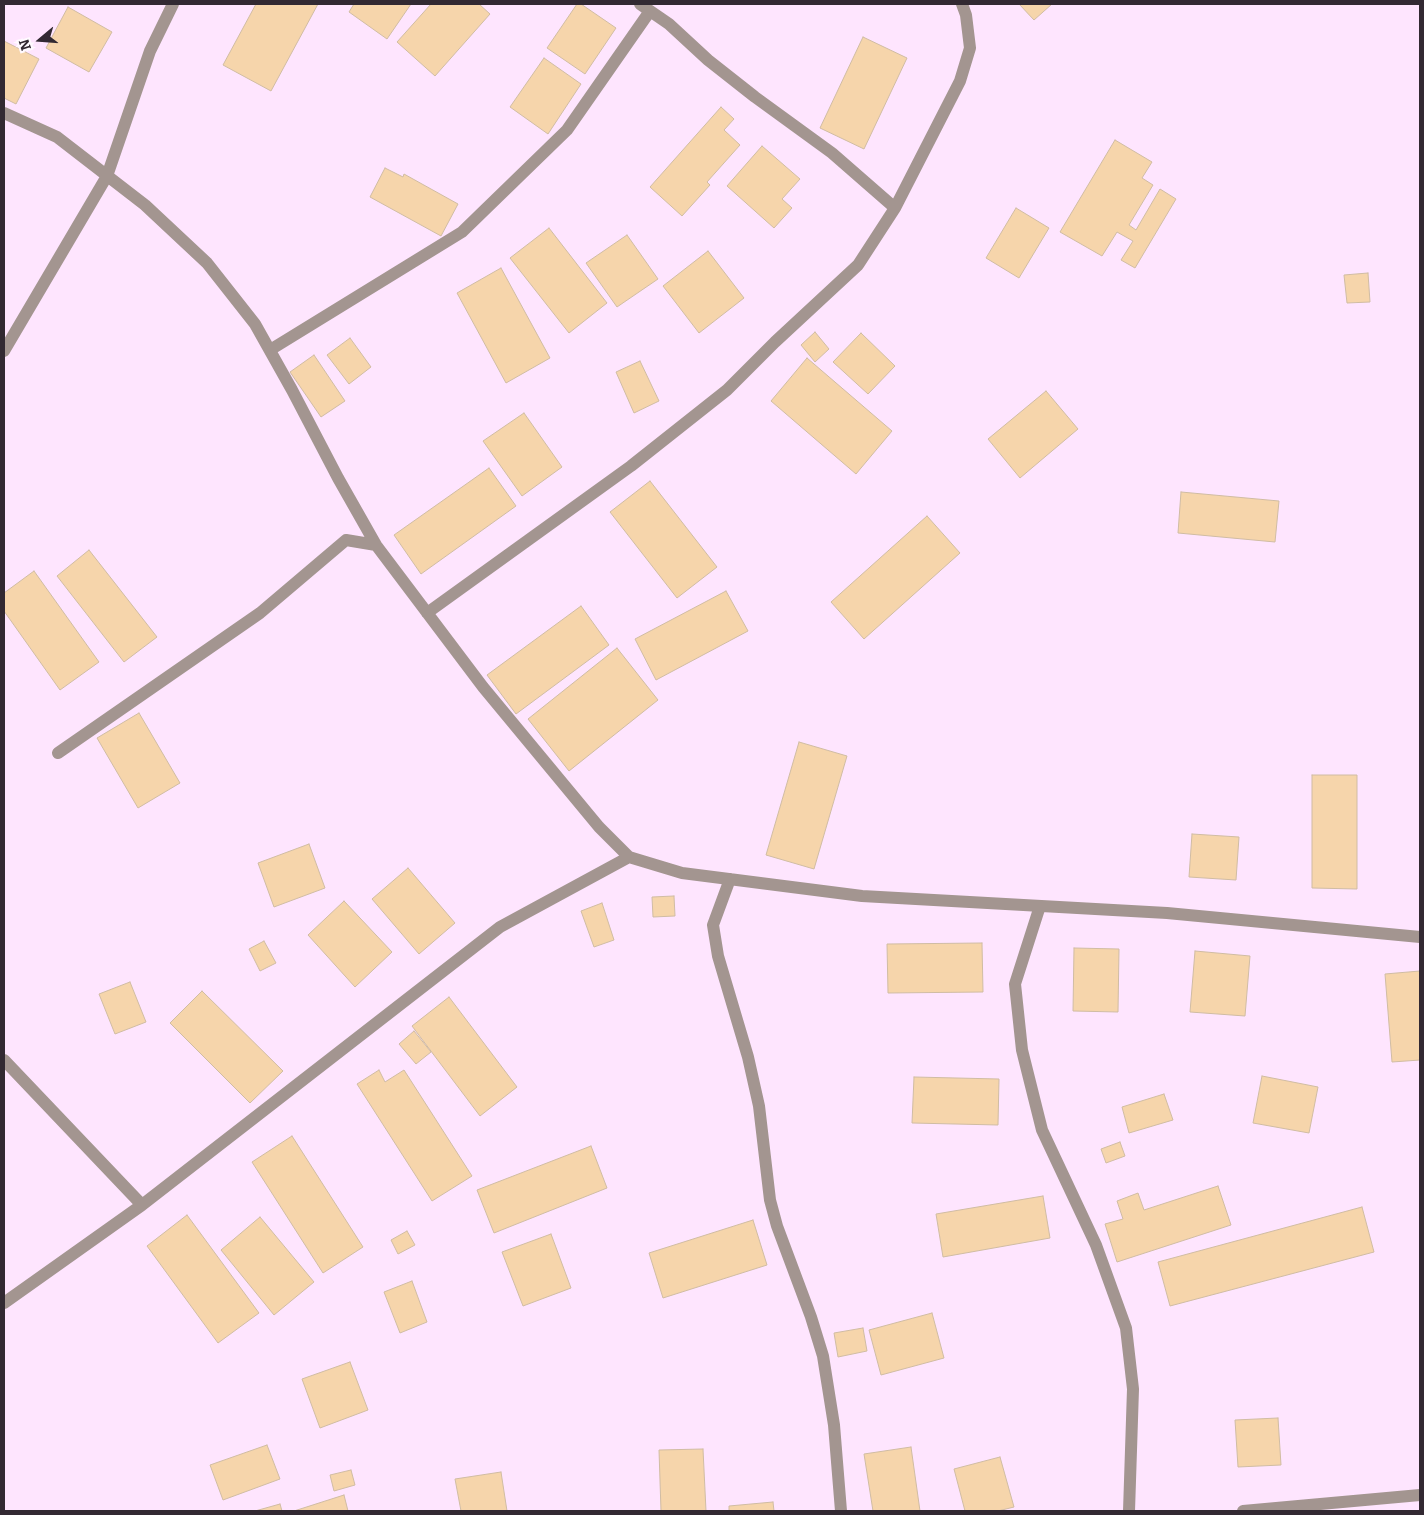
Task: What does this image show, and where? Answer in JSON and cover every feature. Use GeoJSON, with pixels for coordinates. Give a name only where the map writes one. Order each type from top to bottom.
{"type":"FeatureCollection","features":[{"type":"Feature","properties":{"kind":"street"},"geometry":{"type":"LineString","coordinates":[[4,351],[108,176],[150,51],[172,4]]}},
{"type":"Feature","properties":{"kind":"street"},"geometry":{"type":"LineString","coordinates":[[427,613],[631,466],[727,390],[775,342],[858,265],[895,208],[960,80],[970,48],[966,15],[962,4]]}},
{"type":"Feature","properties":{"kind":"street"},"geometry":{"type":"LineString","coordinates":[[270,350],[462,232],[567,130],[645,7],[669,24],[708,60],[755,97],[832,153],[895,208]]}},
{"type":"Feature","properties":{"kind":"street"},"geometry":{"type":"LineString","coordinates":[[4,112],[57,136],[144,205],[207,263],[255,324],[376,545],[483,687],[598,827],[629,857],[682,873],[862,896],[1167,913],[1420,937]]}},
{"type":"Feature","properties":{"kind":"street"},"geometry":{"type":"LineString","coordinates":[[58,753],[260,613],[346,540],[376,545]]}},
{"type":"Feature","properties":{"kind":"street"},"geometry":{"type":"LineString","coordinates":[[4,1303],[142,1206],[500,927],[629,857]]}},
{"type":"Feature","properties":{"kind":"street"},"geometry":{"type":"LineString","coordinates":[[730,879],[712,926],[718,956],[748,1057],[759,1106],[770,1200],[777,1226],[823,1356],[834,1424],[841,1511]]}},
{"type":"Feature","properties":{"kind":"street"},"geometry":{"type":"LineString","coordinates":[[1040,906],[1015,984],[1022,1050],[1042,1130],[1096,1245],[1126,1328],[1133,1389],[1130,1511]]}},
{"type":"Feature","properties":{"kind":"street"},"geometry":{"type":"LineString","coordinates":[[4,1060],[142,1206]]}},
{"type":"Feature","properties":{"kind":"street"},"geometry":{"type":"LineString","coordinates":[[1243,1511],[1420,1495]]}},
{"type":"Feature","properties":{"kind":"building"},"geometry":{"type":"Polygon","coordinates":[[[256,4],[318,4],[271,91],[223,65],[256,4]]]}},
{"type":"Feature","properties":{"kind":"building"},"geometry":{"type":"Polygon","coordinates":[[[354,4],[411,4],[387,39],[349,12],[354,4]]]}},
{"type":"Feature","properties":{"kind":"building"},"geometry":{"type":"Polygon","coordinates":[[[431,4],[479,4],[490,14],[435,76],[397,42],[431,4]]]}},
{"type":"Feature","properties":{"kind":"building"},"geometry":{"type":"Polygon","coordinates":[[[577,4],[581,4],[616,28],[585,74],[547,48],[577,4]]]}},
{"type":"Feature","properties":{"kind":"building"},"geometry":{"type":"Polygon","coordinates":[[[1019,4],[1052,4],[1034,20],[1019,4]]]}},
{"type":"Feature","properties":{"kind":"building"},"geometry":{"type":"Polygon","coordinates":[[[68,7],[112,32],[89,72],[46,48],[68,7]]]}},
{"type":"Feature","properties":{"kind":"building"},"geometry":{"type":"Polygon","coordinates":[[[863,37],[907,58],[864,149],[820,128],[863,37]]]}},
{"type":"Feature","properties":{"kind":"building"},"geometry":{"type":"Polygon","coordinates":[[[4,41],[39,59],[16,104],[4,98],[4,41]]]}},
{"type":"Feature","properties":{"kind":"building"},"geometry":{"type":"Polygon","coordinates":[[[544,58],[581,84],[548,134],[510,107],[544,58]]]}},
{"type":"Feature","properties":{"kind":"building"},"geometry":{"type":"Polygon","coordinates":[[[721,107],[734,119],[724,130],[740,145],[707,182],[710,185],[682,216],[650,187],[721,107]]]}},
{"type":"Feature","properties":{"kind":"building"},"geometry":{"type":"Polygon","coordinates":[[[1115,140],[1152,162],[1142,178],[1153,185],[1129,225],[1136,230],[1160,189],[1176,199],[1135,268],[1121,260],[1133,241],[1117,232],[1102,256],[1060,232],[1115,140]]]}},
{"type":"Feature","properties":{"kind":"building"},"geometry":{"type":"Polygon","coordinates":[[[762,146],[800,179],[782,199],[792,208],[774,228],[727,186],[762,146]]]}},
{"type":"Feature","properties":{"kind":"building"},"geometry":{"type":"Polygon","coordinates":[[[385,168],[403,177],[404,174],[458,204],[441,236],[370,197],[385,168]]]}},
{"type":"Feature","properties":{"kind":"building"},"geometry":{"type":"Polygon","coordinates":[[[1016,208],[1049,228],[1019,278],[986,258],[1016,208]]]}},
{"type":"Feature","properties":{"kind":"building"},"geometry":{"type":"Polygon","coordinates":[[[549,228],[607,303],[569,333],[510,258],[549,228]]]}},
{"type":"Feature","properties":{"kind":"building"},"geometry":{"type":"Polygon","coordinates":[[[627,235],[658,279],[617,307],[586,263],[627,235]]]}},
{"type":"Feature","properties":{"kind":"building"},"geometry":{"type":"Polygon","coordinates":[[[708,251],[744,298],[699,333],[663,286],[708,251]]]}},
{"type":"Feature","properties":{"kind":"building"},"geometry":{"type":"Polygon","coordinates":[[[501,268],[550,358],[506,383],[457,293],[501,268]]]}},
{"type":"Feature","properties":{"kind":"building"},"geometry":{"type":"Polygon","coordinates":[[[1368,273],[1370,302],[1347,303],[1344,275],[1368,273]]]}},
{"type":"Feature","properties":{"kind":"building"},"geometry":{"type":"Polygon","coordinates":[[[815,332],[829,349],[815,362],[801,345],[815,332]]]}},
{"type":"Feature","properties":{"kind":"building"},"geometry":{"type":"Polygon","coordinates":[[[861,333],[895,366],[868,394],[833,362],[861,333]]]}},
{"type":"Feature","properties":{"kind":"building"},"geometry":{"type":"Polygon","coordinates":[[[350,338],[371,367],[349,384],[327,355],[350,338]]]}},
{"type":"Feature","properties":{"kind":"building"},"geometry":{"type":"Polygon","coordinates":[[[314,355],[345,401],[321,417],[290,372],[314,355]]]}},
{"type":"Feature","properties":{"kind":"building"},"geometry":{"type":"Polygon","coordinates":[[[807,358],[892,431],[856,474],[771,401],[807,358]]]}},
{"type":"Feature","properties":{"kind":"building"},"geometry":{"type":"Polygon","coordinates":[[[640,361],[659,401],[634,413],[616,372],[640,361]]]}},
{"type":"Feature","properties":{"kind":"building"},"geometry":{"type":"Polygon","coordinates":[[[1046,391],[1078,429],[1020,478],[988,439],[1046,391]]]}},
{"type":"Feature","properties":{"kind":"building"},"geometry":{"type":"Polygon","coordinates":[[[524,413],[562,467],[522,496],[483,441],[524,413]]]}},
{"type":"Feature","properties":{"kind":"building"},"geometry":{"type":"Polygon","coordinates":[[[489,468],[516,506],[421,574],[394,535],[489,468]]]}},
{"type":"Feature","properties":{"kind":"building"},"geometry":{"type":"Polygon","coordinates":[[[650,481],[717,567],[677,598],[610,512],[650,481]]]}},
{"type":"Feature","properties":{"kind":"building"},"geometry":{"type":"Polygon","coordinates":[[[1181,492],[1279,501],[1275,542],[1178,533],[1181,492]]]}},
{"type":"Feature","properties":{"kind":"building"},"geometry":{"type":"Polygon","coordinates":[[[927,516],[960,553],[864,639],[831,602],[927,516]]]}},
{"type":"Feature","properties":{"kind":"building"},"geometry":{"type":"Polygon","coordinates":[[[89,550],[157,637],[124,662],[57,576],[89,550]]]}},
{"type":"Feature","properties":{"kind":"building"},"geometry":{"type":"Polygon","coordinates":[[[34,571],[99,662],[60,690],[4,611],[4,593],[34,571]]]}},
{"type":"Feature","properties":{"kind":"building"},"geometry":{"type":"Polygon","coordinates":[[[726,591],[748,631],[656,680],[635,639],[726,591]]]}},
{"type":"Feature","properties":{"kind":"building"},"geometry":{"type":"Polygon","coordinates":[[[581,606],[609,645],[516,714],[487,675],[581,606]]]}},
{"type":"Feature","properties":{"kind":"building"},"geometry":{"type":"Polygon","coordinates":[[[617,648],[658,700],[569,771],[528,719],[617,648]]]}},
{"type":"Feature","properties":{"kind":"building"},"geometry":{"type":"Polygon","coordinates":[[[139,713],[180,783],[138,808],[97,738],[139,713]]]}},
{"type":"Feature","properties":{"kind":"building"},"geometry":{"type":"Polygon","coordinates":[[[799,742],[847,756],[814,869],[766,855],[799,742]]]}},
{"type":"Feature","properties":{"kind":"building"},"geometry":{"type":"Polygon","coordinates":[[[1312,775],[1357,775],[1357,889],[1312,888],[1312,775]]]}},
{"type":"Feature","properties":{"kind":"building"},"geometry":{"type":"Polygon","coordinates":[[[1192,834],[1239,837],[1236,880],[1189,877],[1192,834]]]}},
{"type":"Feature","properties":{"kind":"building"},"geometry":{"type":"Polygon","coordinates":[[[309,844],[325,888],[274,907],[258,863],[309,844]]]}},
{"type":"Feature","properties":{"kind":"building"},"geometry":{"type":"Polygon","coordinates":[[[408,868],[455,923],[419,954],[372,899],[408,868]]]}},
{"type":"Feature","properties":{"kind":"building"},"geometry":{"type":"Polygon","coordinates":[[[674,896],[675,916],[653,917],[652,897],[674,896]]]}},
{"type":"Feature","properties":{"kind":"building"},"geometry":{"type":"Polygon","coordinates":[[[344,901],[392,952],[355,987],[308,935],[344,901]]]}},
{"type":"Feature","properties":{"kind":"building"},"geometry":{"type":"Polygon","coordinates":[[[602,903],[614,940],[594,947],[581,911],[602,903]]]}},
{"type":"Feature","properties":{"kind":"building"},"geometry":{"type":"Polygon","coordinates":[[[264,941],[276,963],[260,971],[249,949],[264,941]]]}},
{"type":"Feature","properties":{"kind":"building"},"geometry":{"type":"Polygon","coordinates":[[[982,943],[983,992],[888,993],[887,944],[982,943]]]}},
{"type":"Feature","properties":{"kind":"building"},"geometry":{"type":"Polygon","coordinates":[[[1074,948],[1119,949],[1118,1012],[1073,1011],[1074,948]]]}},
{"type":"Feature","properties":{"kind":"building"},"geometry":{"type":"Polygon","coordinates":[[[1195,951],[1250,956],[1245,1016],[1190,1012],[1195,951]]]}},
{"type":"Feature","properties":{"kind":"building"},"geometry":{"type":"Polygon","coordinates":[[[1420,971],[1420,1060],[1392,1062],[1385,974],[1420,971]]]}},
{"type":"Feature","properties":{"kind":"building"},"geometry":{"type":"Polygon","coordinates":[[[130,982],[146,1022],[115,1034],[99,994],[130,982]]]}},
{"type":"Feature","properties":{"kind":"building"},"geometry":{"type":"Polygon","coordinates":[[[202,991],[283,1071],[250,1103],[170,1023],[202,991]]]}},
{"type":"Feature","properties":{"kind":"building"},"geometry":{"type":"Polygon","coordinates":[[[449,997],[517,1087],[480,1116],[412,1026],[449,997]]]}},
{"type":"Feature","properties":{"kind":"building"},"geometry":{"type":"Polygon","coordinates":[[[414,1031],[431,1052],[416,1064],[399,1044],[414,1031]]]}},
{"type":"Feature","properties":{"kind":"building"},"geometry":{"type":"Polygon","coordinates":[[[379,1070],[385,1082],[404,1070],[472,1176],[432,1201],[357,1084],[379,1070]]]}},
{"type":"Feature","properties":{"kind":"building"},"geometry":{"type":"Polygon","coordinates":[[[1262,1076],[1318,1087],[1309,1133],[1253,1123],[1262,1076]]]}},
{"type":"Feature","properties":{"kind":"building"},"geometry":{"type":"Polygon","coordinates":[[[914,1077],[999,1079],[998,1125],[912,1123],[914,1077]]]}},
{"type":"Feature","properties":{"kind":"building"},"geometry":{"type":"Polygon","coordinates":[[[1164,1094],[1173,1120],[1129,1133],[1122,1107],[1164,1094]]]}},
{"type":"Feature","properties":{"kind":"building"},"geometry":{"type":"Polygon","coordinates":[[[292,1136],[363,1247],[323,1273],[252,1162],[292,1136]]]}},
{"type":"Feature","properties":{"kind":"building"},"geometry":{"type":"Polygon","coordinates":[[[1120,1142],[1125,1156],[1106,1163],[1101,1149],[1120,1142]]]}},
{"type":"Feature","properties":{"kind":"building"},"geometry":{"type":"Polygon","coordinates":[[[591,1146],[607,1188],[494,1233],[477,1190],[591,1146]]]}},
{"type":"Feature","properties":{"kind":"building"},"geometry":{"type":"Polygon","coordinates":[[[1218,1186],[1231,1225],[1117,1262],[1105,1224],[1123,1219],[1117,1201],[1138,1193],[1144,1210],[1218,1186]]]}},
{"type":"Feature","properties":{"kind":"building"},"geometry":{"type":"Polygon","coordinates":[[[1043,1196],[1050,1238],[943,1257],[936,1214],[1043,1196]]]}},
{"type":"Feature","properties":{"kind":"building"},"geometry":{"type":"Polygon","coordinates":[[[1362,1207],[1374,1252],[1170,1306],[1158,1262],[1362,1207]]]}},
{"type":"Feature","properties":{"kind":"building"},"geometry":{"type":"Polygon","coordinates":[[[187,1215],[259,1313],[218,1343],[147,1246],[187,1215]]]}},
{"type":"Feature","properties":{"kind":"building"},"geometry":{"type":"Polygon","coordinates":[[[260,1217],[314,1282],[274,1315],[221,1250],[260,1217]]]}},
{"type":"Feature","properties":{"kind":"building"},"geometry":{"type":"Polygon","coordinates":[[[753,1220],[767,1265],[663,1298],[649,1253],[753,1220]]]}},
{"type":"Feature","properties":{"kind":"building"},"geometry":{"type":"Polygon","coordinates":[[[407,1231],[415,1245],[398,1254],[391,1240],[407,1231]]]}},
{"type":"Feature","properties":{"kind":"building"},"geometry":{"type":"Polygon","coordinates":[[[551,1234],[571,1288],[523,1306],[502,1252],[551,1234]]]}},
{"type":"Feature","properties":{"kind":"building"},"geometry":{"type":"Polygon","coordinates":[[[412,1281],[427,1322],[400,1333],[384,1292],[412,1281]]]}},
{"type":"Feature","properties":{"kind":"building"},"geometry":{"type":"Polygon","coordinates":[[[932,1313],[944,1358],[881,1375],[869,1330],[932,1313]]]}},
{"type":"Feature","properties":{"kind":"building"},"geometry":{"type":"Polygon","coordinates":[[[863,1328],[867,1351],[838,1357],[834,1333],[863,1328]]]}},
{"type":"Feature","properties":{"kind":"building"},"geometry":{"type":"Polygon","coordinates":[[[350,1362],[368,1410],[320,1428],[302,1379],[350,1362]]]}},
{"type":"Feature","properties":{"kind":"building"},"geometry":{"type":"Polygon","coordinates":[[[1278,1418],[1281,1465],[1238,1467],[1235,1420],[1278,1418]]]}},
{"type":"Feature","properties":{"kind":"building"},"geometry":{"type":"Polygon","coordinates":[[[267,1445],[280,1479],[223,1500],[210,1465],[267,1445]]]}},
{"type":"Feature","properties":{"kind":"building"},"geometry":{"type":"Polygon","coordinates":[[[911,1447],[920,1511],[873,1511],[864,1454],[911,1447]]]}},
{"type":"Feature","properties":{"kind":"building"},"geometry":{"type":"Polygon","coordinates":[[[703,1449],[706,1511],[661,1511],[659,1450],[703,1449]]]}},
{"type":"Feature","properties":{"kind":"building"},"geometry":{"type":"Polygon","coordinates":[[[1000,1457],[1014,1507],[998,1511],[965,1511],[954,1469],[1000,1457]]]}},
{"type":"Feature","properties":{"kind":"building"},"geometry":{"type":"Polygon","coordinates":[[[351,1470],[355,1485],[334,1491],[330,1475],[351,1470]]]}},
{"type":"Feature","properties":{"kind":"building"},"geometry":{"type":"Polygon","coordinates":[[[501,1472],[507,1511],[461,1511],[455,1479],[501,1472]]]}},
{"type":"Feature","properties":{"kind":"building"},"geometry":{"type":"Polygon","coordinates":[[[344,1495],[348,1511],[294,1511],[344,1495]]]}},
{"type":"Feature","properties":{"kind":"building"},"geometry":{"type":"Polygon","coordinates":[[[773,1502],[774,1511],[729,1511],[729,1506],[773,1502]]]}},
{"type":"Feature","properties":{"kind":"building"},"geometry":{"type":"Polygon","coordinates":[[[280,1504],[282,1511],[255,1511],[280,1504]]]}}]}
